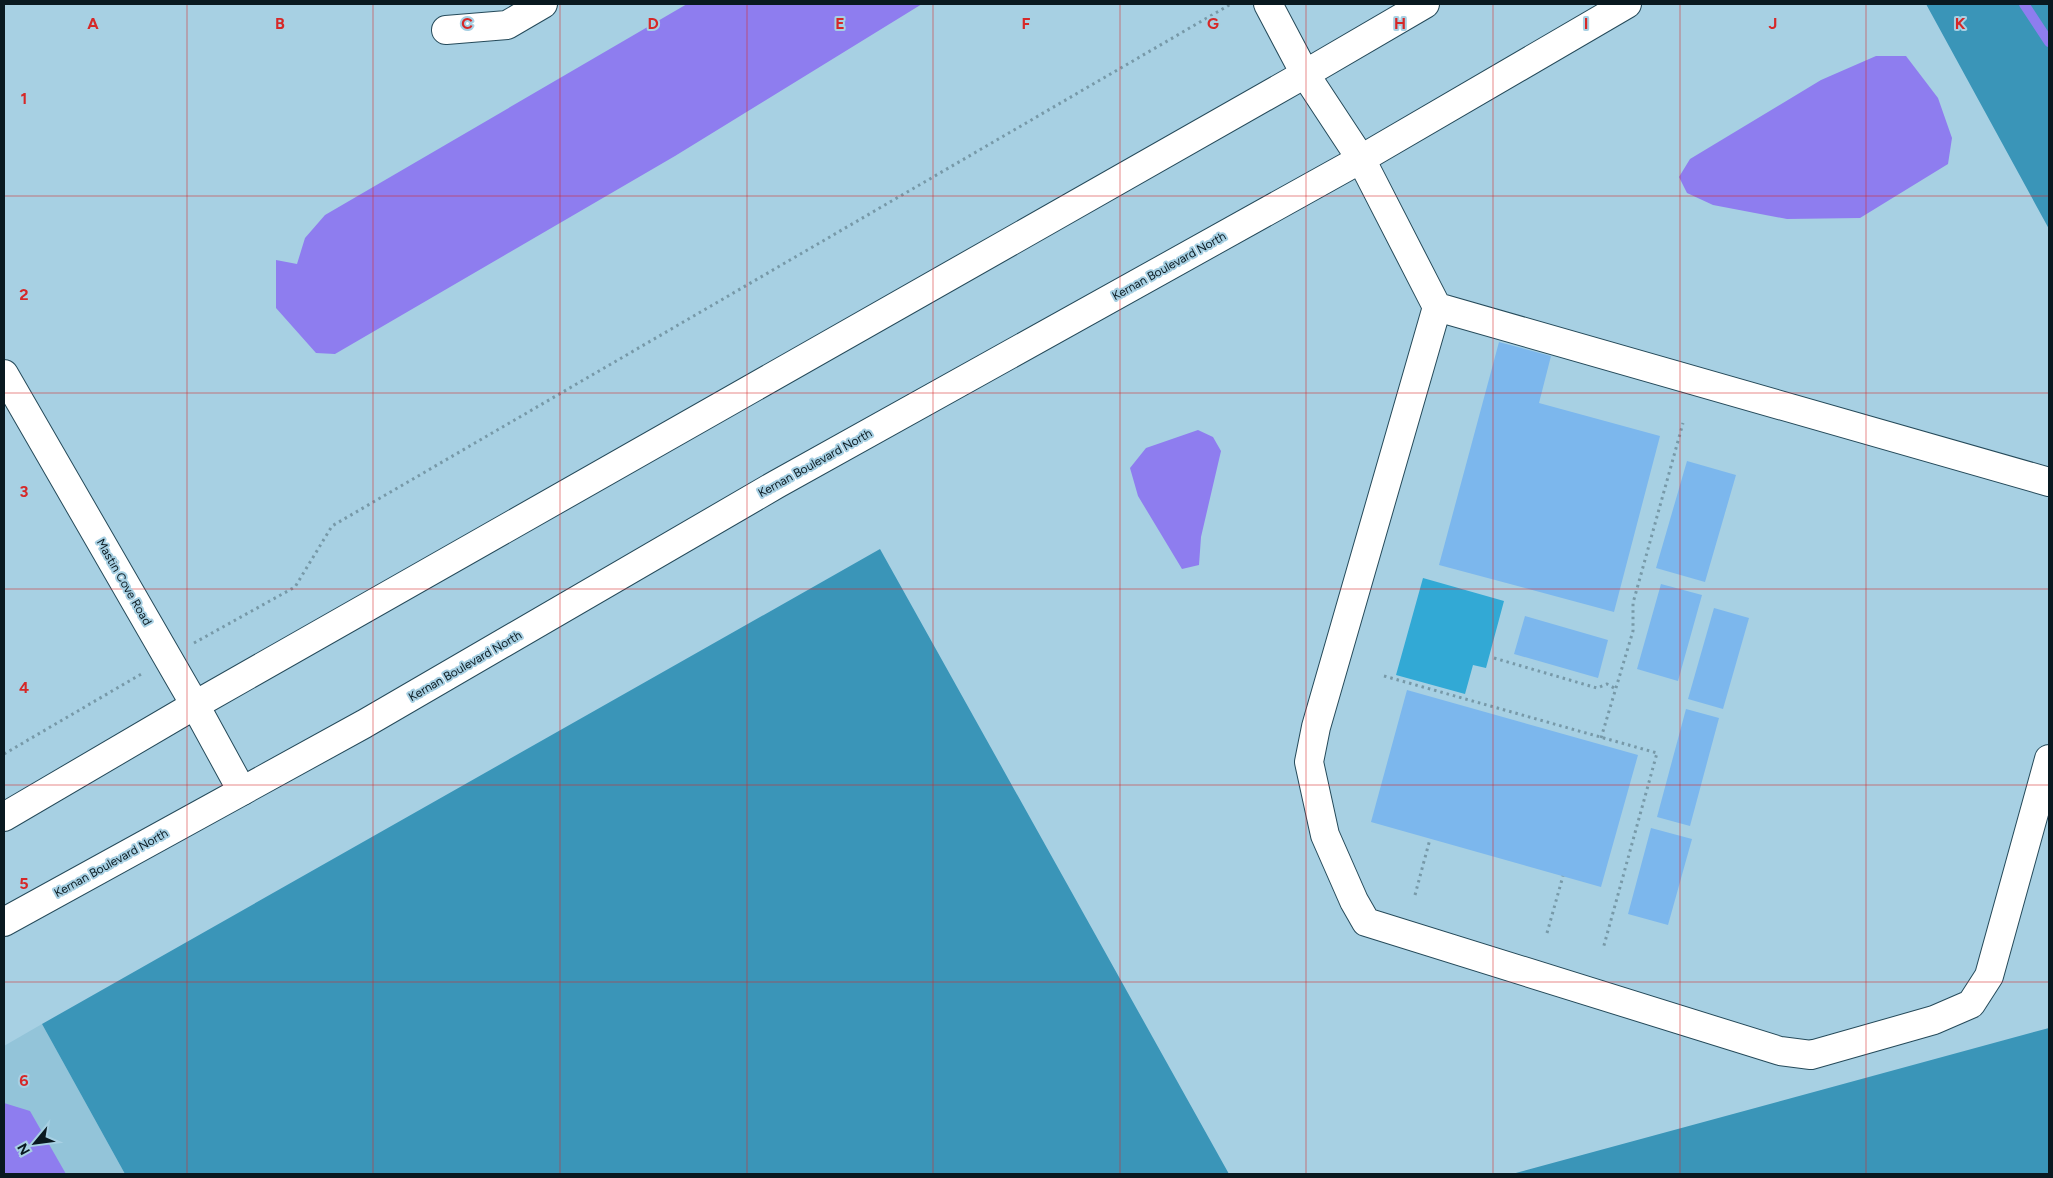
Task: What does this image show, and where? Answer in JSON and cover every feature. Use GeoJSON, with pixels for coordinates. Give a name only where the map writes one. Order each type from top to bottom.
{"type":"FeatureCollection","features":[{"type":"Feature","properties":{"kind":"main road"},"geometry":{"type":"LineString","coordinates":[[446,30],[507,25],[543,4]]}},
{"type":"Feature","properties":{"kind":"main road"},"geometry":{"type":"LineString","coordinates":[[1268,4],[1305,74],[1361,159],[1438,308],[1316,727],[1309,762],[1325,835],[1366,922],[1780,1051],[1811,1055],[1934,1020],[1971,1004],[1989,976],[2049,759]]}},
{"type":"Feature","properties":{"kind":"main road"},"geometry":{"type":"LineString","coordinates":[[4,817],[195,706],[1426,4]]}},
{"type":"Feature","properties":{"kind":"main road","name":"Kernan Boulevard North"},"geometry":{"type":"LineString","coordinates":[[4,922],[364,724],[777,484],[1361,159],[1627,4]]}},
{"type":"Feature","properties":{"kind":"main road"},"geometry":{"type":"LineString","coordinates":[[1438,308],[2049,482]]}},
{"type":"Feature","properties":{"kind":"main road","name":"Mastin Cove Road"},"geometry":{"type":"LineString","coordinates":[[4,374],[168,658],[242,791]]}},
{"type":"Feature","properties":{"kind":"path"},"geometry":{"type":"LineString","coordinates":[[4,754],[168,658],[296,587],[332,526],[1231,4]]}},
{"type":"Feature","properties":{"kind":"path"},"geometry":{"type":"LineString","coordinates":[[1601,738],[1633,631],[1633,603],[1683,422]]}},
{"type":"Feature","properties":{"kind":"path"},"geometry":{"type":"LineString","coordinates":[[1494,658],[1597,688],[1607,684],[1616,688]]}},
{"type":"Feature","properties":{"kind":"path"},"geometry":{"type":"LineString","coordinates":[[1384,676],[1657,754],[1603,949]]}},
{"type":"Feature","properties":{"kind":"path"},"geometry":{"type":"LineString","coordinates":[[1415,895],[1430,838]]}},
{"type":"Feature","properties":{"kind":"path"},"geometry":{"type":"LineString","coordinates":[[1547,933],[1563,876]]}},
{"type":"Feature","properties":{"kind":"shaded area"},"geometry":{"type":"Polygon","coordinates":[[[687,4],[922,4],[675,156],[335,354],[316,353],[276,308],[276,260],[297,264],[305,238],[325,215],[687,4]]]}},
{"type":"Feature","properties":{"kind":"shaded area"},"geometry":{"type":"Polygon","coordinates":[[[1926,4],[2049,4],[2049,229],[1926,4]]]}},
{"type":"Feature","properties":{"kind":"shaded area"},"geometry":{"type":"Polygon","coordinates":[[[1876,56],[1906,56],[1938,98],[1952,138],[1948,164],[1860,218],[1787,219],[1713,205],[1687,193],[1679,177],[1690,159],[1821,80],[1876,56]]]}},
{"type":"Feature","properties":{"kind":"shaded area"},"geometry":{"type":"Polygon","coordinates":[[[1198,430],[1213,437],[1221,451],[1201,537],[1199,565],[1182,569],[1138,496],[1130,468],[1146,448],[1198,430]]]}},
{"type":"Feature","properties":{"kind":"shaded area"},"geometry":{"type":"Polygon","coordinates":[[[880,549],[1229,1174],[125,1174],[42,1024],[880,549]]]}},
{"type":"Feature","properties":{"kind":"shaded area"},"geometry":{"type":"Polygon","coordinates":[[[1423,578],[1504,601],[1486,668],[1473,665],[1465,694],[1396,675],[1423,578]]]}},
{"type":"Feature","properties":{"kind":"shaded area"},"geometry":{"type":"Polygon","coordinates":[[[42,1024],[125,1174],[4,1174],[4,1046],[42,1024]]]}},
{"type":"Feature","properties":{"kind":"shaded area"},"geometry":{"type":"Polygon","coordinates":[[[2049,1028],[2049,1174],[1512,1174],[2049,1028]]]}},
{"type":"Feature","properties":{"kind":"shaded area"},"geometry":{"type":"Polygon","coordinates":[[[4,1103],[30,1111],[66,1174],[4,1174],[4,1103]]]}},
{"type":"Feature","properties":{"kind":"building"},"geometry":{"type":"Polygon","coordinates":[[[1499,342],[1551,356],[1539,403],[1660,436],[1614,612],[1439,565],[1499,342]]]}},
{"type":"Feature","properties":{"kind":"building"},"geometry":{"type":"Polygon","coordinates":[[[1687,461],[1736,475],[1705,582],[1656,568],[1687,461]]]}},
{"type":"Feature","properties":{"kind":"building"},"geometry":{"type":"Polygon","coordinates":[[[1661,584],[1702,595],[1678,681],[1637,669],[1661,584]]]}},
{"type":"Feature","properties":{"kind":"building"},"geometry":{"type":"Polygon","coordinates":[[[1714,608],[1749,618],[1723,709],[1688,699],[1714,608]]]}},
{"type":"Feature","properties":{"kind":"building"},"geometry":{"type":"Polygon","coordinates":[[[1525,616],[1608,640],[1598,678],[1514,654],[1525,616]]]}},
{"type":"Feature","properties":{"kind":"building"},"geometry":{"type":"Polygon","coordinates":[[[1407,690],[1638,755],[1601,887],[1371,822],[1407,690]]]}},
{"type":"Feature","properties":{"kind":"building"},"geometry":{"type":"Polygon","coordinates":[[[1686,709],[1719,718],[1690,826],[1657,817],[1686,709]]]}},
{"type":"Feature","properties":{"kind":"building"},"geometry":{"type":"Polygon","coordinates":[[[1651,828],[1692,839],[1668,925],[1628,914],[1651,828]]]}},
{"type":"Feature","properties":{"kind":"waterway"},"geometry":{"type":"LineString","coordinates":[[2024,4],[2049,42]]}}]}
